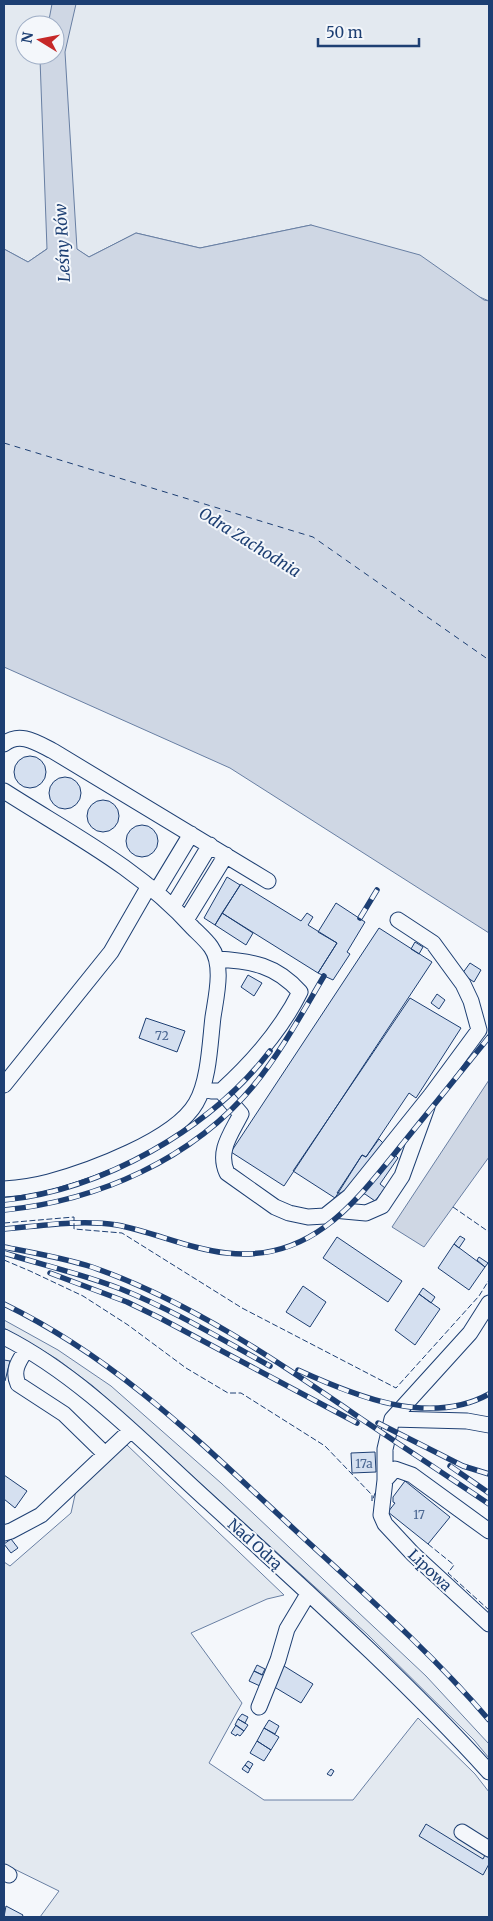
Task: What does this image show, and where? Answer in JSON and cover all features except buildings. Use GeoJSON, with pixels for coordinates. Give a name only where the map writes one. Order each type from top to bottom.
{"type":"FeatureCollection","features":[{"type":"Feature","properties":{"kind":"street"},"geometry":{"type":"LineString","coordinates":[[4,744],[18,737],[33,741],[268,881]]}},
{"type":"Feature","properties":{"kind":"street"},"geometry":{"type":"LineString","coordinates":[[4,791],[108,854],[173,906],[212,948],[217,959],[215,1004],[202,1090],[197,1102],[181,1120],[143,1145],[70,1176],[47,1183],[4,1189]]}},
{"type":"Feature","properties":{"kind":"street"},"geometry":{"type":"LineString","coordinates":[[4,1085],[111,952],[191,834]]}},
{"type":"Feature","properties":{"kind":"street"},"geometry":{"type":"LineString","coordinates":[[173,906],[210,845]]}},
{"type":"Feature","properties":{"kind":"street"},"geometry":{"type":"LineString","coordinates":[[186,920],[226,855]]}},
{"type":"Feature","properties":{"kind":"street"},"geometry":{"type":"LineString","coordinates":[[202,1090],[221,1091],[241,1114],[222,1155],[223,1165],[227,1173],[276,1207],[290,1213],[308,1217],[325,1216],[350,1196],[431,1095],[479,1030],[472,1001],[433,943],[398,920]]}},
{"type":"Feature","properties":{"kind":"street"},"geometry":{"type":"LineString","coordinates":[[217,959],[247,960],[272,969],[292,982],[300,992],[290,1012],[252,1060],[221,1091]]}},
{"type":"Feature","properties":{"kind":"street"},"geometry":{"type":"LineString","coordinates":[[332,1210],[366,1213],[382,1206],[402,1176],[431,1095]]}},
{"type":"Feature","properties":{"kind":"street"},"geometry":{"type":"LineString","coordinates":[[385,1480],[385,1449],[392,1419],[417,1389],[470,1333],[489,1303]]}},
{"type":"Feature","properties":{"kind":"street","name":"Nad Odrą"},"geometry":{"type":"LineString","coordinates":[[4,1337],[71,1380],[130,1431],[407,1685],[489,1772]]}},
{"type":"Feature","properties":{"kind":"street"},"geometry":{"type":"LineString","coordinates":[[26,1350],[16,1365],[14,1377],[18,1384],[64,1414],[105,1454]]}},
{"type":"Feature","properties":{"kind":"street"},"geometry":{"type":"LineString","coordinates":[[392,1419],[467,1421],[489,1425]]}},
{"type":"Feature","properties":{"kind":"street"},"geometry":{"type":"LineString","coordinates":[[4,1533],[40,1515],[130,1431]]}},
{"type":"Feature","properties":{"kind":"street"},"geometry":{"type":"LineString","coordinates":[[385,1480],[395,1469],[412,1475],[489,1531]]}},
{"type":"Feature","properties":{"kind":"street","name":"Lipowa"},"geometry":{"type":"LineString","coordinates":[[385,1480],[381,1509],[381,1515],[385,1524],[400,1541],[489,1624]]}},
{"type":"Feature","properties":{"kind":"street"},"geometry":{"type":"LineString","coordinates":[[259,1707],[278,1660],[287,1628],[308,1594]]}},
{"type":"Feature","properties":{"kind":"street"},"geometry":{"type":"LineString","coordinates":[[462,1832],[489,1849]]}},
{"type":"Feature","properties":{"kind":"shaded area"},"geometry":{"type":"Polygon","coordinates":[[[4,4],[489,4],[489,301],[311,225],[200,248],[136,233],[89,257],[61,239],[28,262],[4,249],[4,4]]]}},
{"type":"Feature","properties":{"kind":"shaded area"},"geometry":{"type":"Polygon","coordinates":[[[4,1320],[58,1350],[111,1386],[221,1483],[426,1676],[489,1744],[489,1758],[474,1740],[367,1634],[93,1386],[57,1359],[4,1328],[4,1320]]]}},
{"type":"Feature","properties":{"kind":"shaded area"},"geometry":{"type":"Polygon","coordinates":[[[127,1445],[284,1595],[267,1599],[191,1633],[242,1703],[209,1763],[264,1800],[353,1800],[418,1718],[475,1774],[489,1792],[489,1917],[40,1917],[59,1891],[4,1864],[4,1562],[10,1566],[71,1513],[77,1486],[127,1445]]]}},
{"type":"Feature","properties":{"kind":"water"},"geometry":{"type":"Polygon","coordinates":[[[52,4],[76,4],[65,52],[65,15],[50,15],[52,4]]]}},
{"type":"Feature","properties":{"kind":"water"},"geometry":{"type":"Polygon","coordinates":[[[65,52],[77,249],[89,257],[136,233],[200,248],[311,225],[420,255],[484,300],[489,301],[489,933],[230,768],[4,667],[4,249],[28,262],[47,249],[40,65],[65,65],[65,52]]]}},
{"type":"Feature","properties":{"kind":"water"},"geometry":{"type":"Polygon","coordinates":[[[489,1080],[489,1157],[424,1247],[392,1227],[489,1080]]]}},
{"type":"Feature","properties":{"kind":"ferry route"},"geometry":{"type":"LineString","coordinates":[[4,443],[313,537],[489,660]]}},
{"type":"Feature","properties":{"kind":"railway"},"geometry":{"type":"LineString","coordinates":[[360,918],[377,890]]}},
{"type":"Feature","properties":{"kind":"railway"},"geometry":{"type":"LineString","coordinates":[[4,1210],[74,1197],[108,1186],[141,1172],[173,1155],[202,1134],[230,1111],[254,1085],[291,1032],[324,976]]}},
{"type":"Feature","properties":{"kind":"railway"},"geometry":{"type":"LineString","coordinates":[[4,1229],[61,1224],[103,1223],[131,1228],[199,1248],[227,1253],[258,1253],[286,1248],[310,1237],[352,1203],[390,1160],[489,1037]]}},
{"type":"Feature","properties":{"kind":"railway"},"geometry":{"type":"LineString","coordinates":[[4,1200],[41,1194],[79,1183],[116,1169],[152,1151],[186,1130],[217,1106],[270,1051]]}},
{"type":"Feature","properties":{"kind":"railway"},"geometry":{"type":"LineString","coordinates":[[4,1247],[60,1258],[92,1267],[128,1281],[197,1314],[264,1354],[489,1504]]}},
{"type":"Feature","properties":{"kind":"railway"},"geometry":{"type":"LineString","coordinates":[[4,1253],[77,1274],[140,1297],[178,1315],[270,1366]]}},
{"type":"Feature","properties":{"kind":"railway"},"geometry":{"type":"LineString","coordinates":[[50,1273],[127,1302],[160,1318],[357,1423]]}},
{"type":"Feature","properties":{"kind":"railway"},"geometry":{"type":"LineString","coordinates":[[4,1304],[46,1326],[85,1351],[122,1377],[192,1435],[395,1622],[489,1720]]}},
{"type":"Feature","properties":{"kind":"railway"},"geometry":{"type":"LineString","coordinates":[[298,1370],[368,1398],[417,1408],[442,1408],[466,1404],[489,1394]]}},
{"type":"Feature","properties":{"kind":"railway"},"geometry":{"type":"LineString","coordinates":[[378,1423],[463,1466],[489,1474]]}},
{"type":"Feature","properties":{"kind":"railway"},"geometry":{"type":"LineString","coordinates":[[450,1466],[489,1493]]}},
{"type":"Feature","properties":{"kind":"fence"},"geometry":{"type":"LineString","coordinates":[[453,1207],[489,1232]]}},
{"type":"Feature","properties":{"kind":"fence"},"geometry":{"type":"LineString","coordinates":[[4,1223],[74,1217],[74,1229],[122,1233],[242,1308],[396,1388],[479,1296],[489,1280]]}},
{"type":"Feature","properties":{"kind":"fence"},"geometry":{"type":"LineString","coordinates":[[4,1260],[83,1296],[128,1325],[186,1368],[228,1393],[241,1393],[325,1446],[372,1495],[372,1501],[376,1491]]}},
{"type":"Feature","properties":{"kind":"fence"},"geometry":{"type":"LineString","coordinates":[[428,1544],[454,1565],[448,1573],[489,1610]]}},
{"type":"Feature","properties":{"kind":"water label","name":"Leśny Rów"},"geometry":{"type":"Point","coordinates":[62,243]}},
{"type":"Feature","properties":{"kind":"water label","name":"Odra Zachodnia"},"geometry":{"type":"Point","coordinates":[250,542]}}]}
